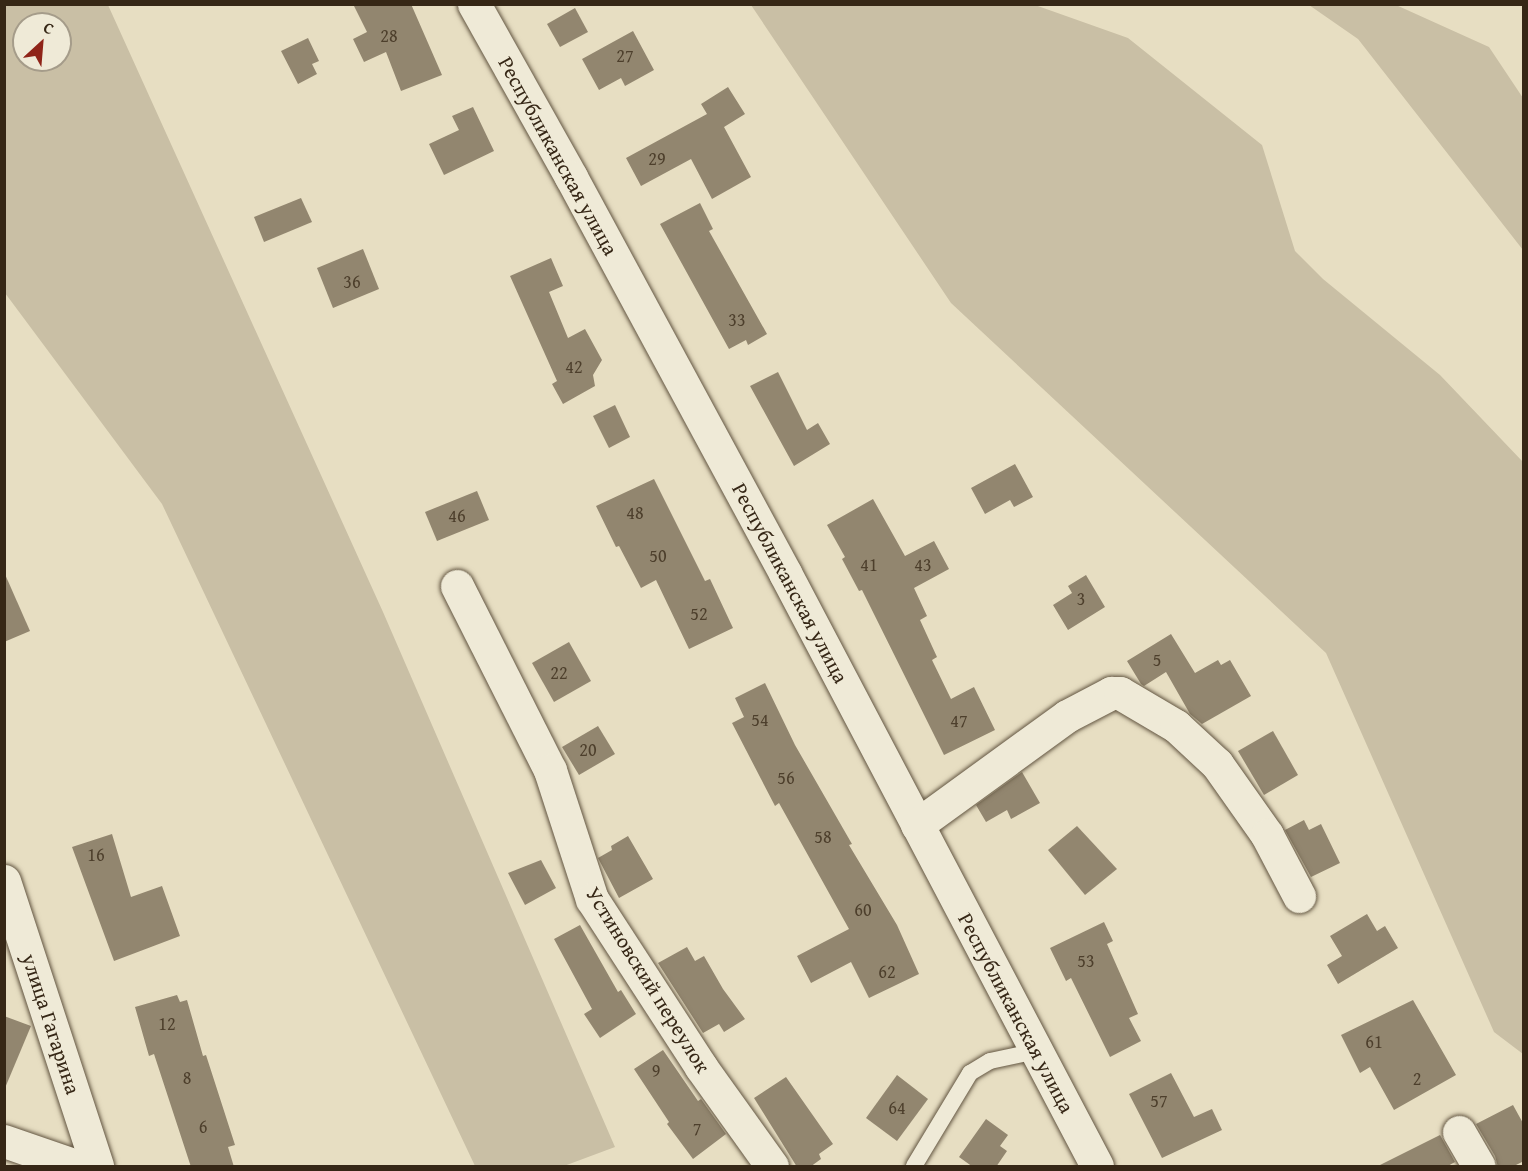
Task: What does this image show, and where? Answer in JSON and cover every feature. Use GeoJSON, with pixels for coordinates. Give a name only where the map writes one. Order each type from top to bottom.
{"type":"FeatureCollection","features":[{"type":"Feature","properties":{"kind":"street","name":"Республиканская улица"},"geometry":{"type":"LineString","coordinates":[[474,4],[571,177],[763,531],[1097,1167]]}},
{"type":"Feature","properties":{"kind":"street","name":"Устиновский переулок"},"geometry":{"type":"LineString","coordinates":[[457,586],[550,770],[592,899],[701,1067],[772,1167]]}},
{"type":"Feature","properties":{"kind":"street"},"geometry":{"type":"LineString","coordinates":[[917,825],[1067,716],[1096,703],[1111,693],[1120,693],[1176,726],[1217,764],[1267,835],[1299,896]]}},
{"type":"Feature","properties":{"kind":"street","name":"улица Гагарина"},"geometry":{"type":"LineString","coordinates":[[4,881],[97,1167]]}},
{"type":"Feature","properties":{"kind":"street"},"geometry":{"type":"LineString","coordinates":[[1459,1132],[1479,1167]]}},
{"type":"Feature","properties":{"kind":"street"},"geometry":{"type":"LineString","coordinates":[[4,1142],[76,1167]]}},
{"type":"Feature","properties":{"kind":"lane"},"geometry":{"type":"LineString","coordinates":[[914,1167],[970,1073],[990,1061],[1037,1051]]}},
{"type":"Feature","properties":{"kind":"shaded area"},"geometry":{"type":"Polygon","coordinates":[[[5,4],[108,5],[383,612],[615,1147],[564,1166],[475,1166],[162,504],[5,293],[5,4]]]}},
{"type":"Feature","properties":{"kind":"shaded area"},"geometry":{"type":"Polygon","coordinates":[[[751,5],[1035,5],[1128,38],[1262,145],[1295,251],[1323,279],[1440,375],[1523,462],[1523,1054],[1494,1032],[1326,653],[951,303],[751,5]]]}},
{"type":"Feature","properties":{"kind":"shaded area"},"geometry":{"type":"Polygon","coordinates":[[[1309,5],[1396,5],[1489,47],[1523,98],[1523,250],[1358,39],[1309,5]]]}},
{"type":"Feature","properties":{"kind":"building"},"geometry":{"type":"Polygon","coordinates":[[[353,4],[411,4],[442,75],[401,91],[386,52],[364,62],[353,39],[367,32],[353,4]]]}},
{"type":"Feature","properties":{"kind":"building"},"geometry":{"type":"Polygon","coordinates":[[[575,8],[588,32],[560,47],[547,24],[575,8]]]}},
{"type":"Feature","properties":{"kind":"building"},"geometry":{"type":"Polygon","coordinates":[[[633,31],[654,70],[625,86],[621,78],[599,90],[582,59],[633,31]]]}},
{"type":"Feature","properties":{"kind":"building"},"geometry":{"type":"Polygon","coordinates":[[[308,38],[319,61],[312,64],[317,74],[298,84],[281,51],[308,38]]]}},
{"type":"Feature","properties":{"kind":"building"},"geometry":{"type":"Polygon","coordinates":[[[728,87],[745,114],[724,127],[751,177],[712,199],[691,159],[641,186],[626,158],[707,114],[701,104],[728,87]]]}},
{"type":"Feature","properties":{"kind":"building"},"geometry":{"type":"Polygon","coordinates":[[[473,107],[494,151],[444,175],[429,144],[459,130],[452,116],[473,107]]]}},
{"type":"Feature","properties":{"kind":"building"},"geometry":{"type":"Polygon","coordinates":[[[301,198],[312,222],[264,242],[254,217],[301,198]]]}},
{"type":"Feature","properties":{"kind":"building"},"geometry":{"type":"Polygon","coordinates":[[[700,203],[713,229],[709,231],[767,334],[748,345],[746,340],[729,349],[660,224],[700,203]]]}},
{"type":"Feature","properties":{"kind":"building"},"geometry":{"type":"Polygon","coordinates":[[[363,249],[379,289],[333,308],[317,268],[363,249]]]}},
{"type":"Feature","properties":{"kind":"building"},"geometry":{"type":"Polygon","coordinates":[[[551,258],[563,286],[549,292],[568,338],[585,329],[602,360],[593,375],[595,386],[563,404],[552,384],[557,381],[510,276],[551,258]]]}},
{"type":"Feature","properties":{"kind":"building"},"geometry":{"type":"Polygon","coordinates":[[[778,372],[807,430],[818,423],[830,444],[794,466],[750,386],[778,372]]]}},
{"type":"Feature","properties":{"kind":"building"},"geometry":{"type":"Polygon","coordinates":[[[615,405],[630,437],[609,448],[593,416],[615,405]]]}},
{"type":"Feature","properties":{"kind":"building"},"geometry":{"type":"Polygon","coordinates":[[[1015,464],[1033,497],[1014,507],[1010,500],[985,514],[971,488],[1015,464]]]}},
{"type":"Feature","properties":{"kind":"building"},"geometry":{"type":"Polygon","coordinates":[[[654,479],[705,581],[710,579],[733,628],[689,649],[656,580],[641,588],[619,546],[616,547],[596,506],[654,479]]]}},
{"type":"Feature","properties":{"kind":"building"},"geometry":{"type":"Polygon","coordinates":[[[477,491],[489,520],[437,541],[425,512],[477,491]]]}},
{"type":"Feature","properties":{"kind":"building"},"geometry":{"type":"Polygon","coordinates":[[[873,499],[905,556],[934,541],[949,569],[914,588],[927,616],[920,620],[937,657],[932,660],[951,699],[974,687],[995,730],[944,755],[862,590],[859,591],[842,559],[845,557],[827,525],[873,499]]]}},
{"type":"Feature","properties":{"kind":"building"},"geometry":{"type":"Polygon","coordinates":[[[4,572],[30,631],[4,642],[4,572]]]}},
{"type":"Feature","properties":{"kind":"building"},"geometry":{"type":"Polygon","coordinates":[[[1086,575],[1105,607],[1068,630],[1053,605],[1072,593],[1068,586],[1086,575]]]}},
{"type":"Feature","properties":{"kind":"building"},"geometry":{"type":"Polygon","coordinates":[[[1171,634],[1195,673],[1218,660],[1221,665],[1230,660],[1251,696],[1202,724],[1190,714],[1166,672],[1144,686],[1141,684],[1127,661],[1171,634]]]}},
{"type":"Feature","properties":{"kind":"building"},"geometry":{"type":"Polygon","coordinates":[[[569,642],[591,681],[554,702],[532,663],[569,642]]]}},
{"type":"Feature","properties":{"kind":"building"},"geometry":{"type":"Polygon","coordinates":[[[765,683],[795,745],[852,844],[849,845],[897,925],[919,974],[869,998],[851,962],[811,983],[797,956],[849,929],[779,803],[775,806],[732,723],[744,717],[735,698],[765,683]]]}},
{"type":"Feature","properties":{"kind":"building"},"geometry":{"type":"Polygon","coordinates":[[[598,726],[615,754],[579,775],[562,747],[598,726]]]}},
{"type":"Feature","properties":{"kind":"building"},"geometry":{"type":"Polygon","coordinates":[[[1273,731],[1298,775],[1264,795],[1238,751],[1273,731]]]}},
{"type":"Feature","properties":{"kind":"building"},"geometry":{"type":"Polygon","coordinates":[[[1022,772],[1040,803],[1011,819],[1007,810],[986,822],[976,805],[1022,772]]]}},
{"type":"Feature","properties":{"kind":"building"},"geometry":{"type":"Polygon","coordinates":[[[1304,820],[1309,830],[1321,824],[1340,863],[1311,877],[1285,830],[1304,820]]]}},
{"type":"Feature","properties":{"kind":"building"},"geometry":{"type":"Polygon","coordinates":[[[1077,826],[1117,869],[1085,895],[1048,850],[1077,826]]]}},
{"type":"Feature","properties":{"kind":"building"},"geometry":{"type":"Polygon","coordinates":[[[112,834],[131,897],[162,886],[180,936],[114,961],[72,847],[112,834]]]}},
{"type":"Feature","properties":{"kind":"building"},"geometry":{"type":"Polygon","coordinates":[[[628,836],[653,879],[619,898],[598,858],[612,850],[611,846],[628,836]]]}},
{"type":"Feature","properties":{"kind":"building"},"geometry":{"type":"Polygon","coordinates":[[[541,860],[556,888],[525,905],[508,873],[541,860]]]}},
{"type":"Feature","properties":{"kind":"building"},"geometry":{"type":"Polygon","coordinates":[[[1367,914],[1377,931],[1385,926],[1398,948],[1338,984],[1327,965],[1342,956],[1330,936],[1367,914]]]}},
{"type":"Feature","properties":{"kind":"building"},"geometry":{"type":"Polygon","coordinates":[[[1104,922],[1113,941],[1107,944],[1138,1014],[1129,1018],[1141,1041],[1110,1057],[1071,978],[1066,981],[1050,948],[1104,922]]]}},
{"type":"Feature","properties":{"kind":"building"},"geometry":{"type":"Polygon","coordinates":[[[580,925],[618,992],[621,990],[636,1014],[600,1038],[584,1014],[592,1009],[554,939],[580,925]]]}},
{"type":"Feature","properties":{"kind":"building"},"geometry":{"type":"Polygon","coordinates":[[[687,947],[695,961],[704,956],[723,989],[745,1019],[724,1032],[719,1024],[703,1033],[658,963],[687,947]]]}},
{"type":"Feature","properties":{"kind":"building"},"geometry":{"type":"Polygon","coordinates":[[[177,995],[180,1002],[187,1000],[203,1056],[206,1055],[235,1145],[228,1147],[234,1167],[191,1167],[154,1054],[149,1056],[135,1007],[177,995]]]}},
{"type":"Feature","properties":{"kind":"building"},"geometry":{"type":"Polygon","coordinates":[[[1413,1000],[1456,1075],[1394,1110],[1370,1067],[1360,1073],[1341,1035],[1413,1000]]]}},
{"type":"Feature","properties":{"kind":"building"},"geometry":{"type":"Polygon","coordinates":[[[4,1016],[31,1026],[5,1088],[4,1088],[4,1016]]]}},
{"type":"Feature","properties":{"kind":"building"},"geometry":{"type":"Polygon","coordinates":[[[663,1050],[698,1101],[701,1099],[726,1134],[693,1159],[667,1124],[669,1122],[634,1069],[663,1050]]]}},
{"type":"Feature","properties":{"kind":"building"},"geometry":{"type":"Polygon","coordinates":[[[1171,1073],[1194,1117],[1212,1109],[1222,1130],[1162,1158],[1129,1094],[1171,1073]]]}},
{"type":"Feature","properties":{"kind":"building"},"geometry":{"type":"Polygon","coordinates":[[[897,1075],[928,1099],[897,1141],[866,1118],[897,1075]]]}},
{"type":"Feature","properties":{"kind":"building"},"geometry":{"type":"Polygon","coordinates":[[[786,1077],[833,1144],[819,1154],[821,1159],[810,1167],[797,1167],[754,1098],[786,1077]]]}},
{"type":"Feature","properties":{"kind":"building"},"geometry":{"type":"Polygon","coordinates":[[[1513,1105],[1524,1125],[1524,1161],[1512,1167],[1498,1167],[1495,1156],[1476,1124],[1513,1105]]]}},
{"type":"Feature","properties":{"kind":"building"},"geometry":{"type":"Polygon","coordinates":[[[986,1119],[1008,1135],[1000,1146],[1007,1151],[996,1167],[973,1167],[959,1157],[986,1119]]]}},
{"type":"Feature","properties":{"kind":"building"},"geometry":{"type":"Polygon","coordinates":[[[1440,1135],[1455,1162],[1446,1167],[1376,1167],[1440,1135]]]}}]}
